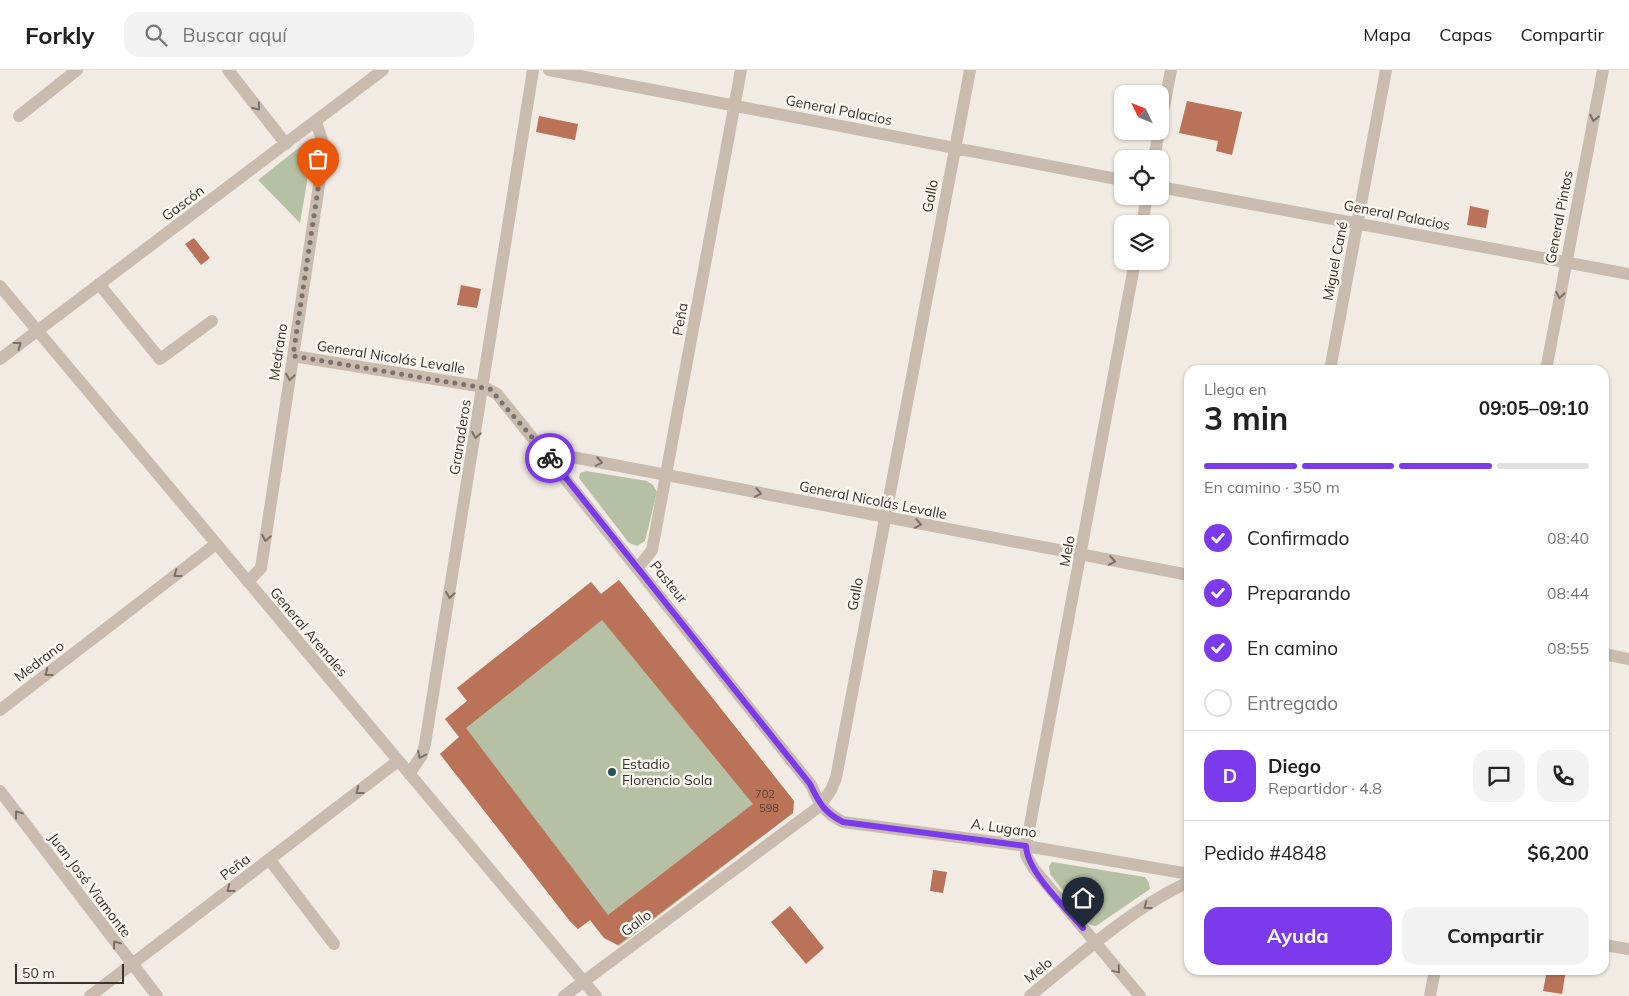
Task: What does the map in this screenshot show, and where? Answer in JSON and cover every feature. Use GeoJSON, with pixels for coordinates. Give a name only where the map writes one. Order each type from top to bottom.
{"type":"FeatureCollection","features":[{"type":"Feature","properties":{"kind":"street"},"geometry":{"type":"LineString","coordinates":[[19,116],[77,70]]}},
{"type":"Feature","properties":{"kind":"street"},"geometry":{"type":"LineString","coordinates":[[228,70],[286,144]]}},
{"type":"Feature","properties":{"kind":"street","name":"Gascón"},"geometry":{"type":"LineString","coordinates":[[0,359],[383,70]]}},
{"type":"Feature","properties":{"kind":"street","name":"Granaderos"},"geometry":{"type":"LineString","coordinates":[[409,774],[422,755],[425,744],[484,387],[533,70]]}},
{"type":"Feature","properties":{"kind":"street","name":"General Palacios"},"geometry":{"type":"LineString","coordinates":[[549,70],[1114,178]]}},
{"type":"Feature","properties":{"kind":"street","name":"Peña"},"geometry":{"type":"LineString","coordinates":[[638,568],[652,550],[741,70]]}},
{"type":"Feature","properties":{"kind":"street","name":"Gallo"},"geometry":{"type":"LineString","coordinates":[[564,996],[820,806],[831,790],[836,778],[970,70]]}},
{"type":"Feature","properties":{"kind":"street"},"geometry":{"type":"LineString","coordinates":[[1168,85],[1171,70]]}},
{"type":"Feature","properties":{"kind":"street","name":"Miguel Cané"},"geometry":{"type":"LineString","coordinates":[[1331,365],[1386,70]]}},
{"type":"Feature","properties":{"kind":"street","name":"General Pintos"},"geometry":{"type":"LineString","coordinates":[[1547,365],[1603,70]]}},
{"type":"Feature","properties":{"kind":"street","name":"Medrano"},"geometry":{"type":"LineString","coordinates":[[248,582],[261,568],[323,159],[323,143],[316,122]]}},
{"type":"Feature","properties":{"kind":"street","name":"General Palacios"},"geometry":{"type":"LineString","coordinates":[[1169,189],[1629,274]]}},
{"type":"Feature","properties":{"kind":"street","name":"Melo"},"geometry":{"type":"LineString","coordinates":[[1026,846],[1133,270]]}},
{"type":"Feature","properties":{"kind":"street"},"geometry":{"type":"LineString","coordinates":[[99,284],[160,359],[212,321]]}},
{"type":"Feature","properties":{"kind":"street","name":"General Arenales"},"geometry":{"type":"LineString","coordinates":[[0,286],[596,996]]}},
{"type":"Feature","properties":{"kind":"street","name":"General Nicolás Levalle"},"geometry":{"type":"LineString","coordinates":[[293,356],[484,387]]}},
{"type":"Feature","properties":{"kind":"street","name":"Pasteur"},"geometry":{"type":"LineString","coordinates":[[484,387],[497,394],[638,568],[810,784],[820,806]]}},
{"type":"Feature","properties":{"kind":"street","name":"General Nicolás Levalle"},"geometry":{"type":"LineString","coordinates":[[551,460],[567,456],[1184,574]]}},
{"type":"Feature","properties":{"kind":"street","name":"Medrano"},"geometry":{"type":"LineString","coordinates":[[0,710],[216,544]]}},
{"type":"Feature","properties":{"kind":"street"},"geometry":{"type":"LineString","coordinates":[[1609,655],[1629,659]]}},
{"type":"Feature","properties":{"kind":"street","name":"Peña"},"geometry":{"type":"LineString","coordinates":[[90,996],[398,761]]}},
{"type":"Feature","properties":{"kind":"street","name":"Juan José Viamonte"},"geometry":{"type":"LineString","coordinates":[[0,791],[157,996]]}},
{"type":"Feature","properties":{"kind":"street","name":"A. Lugano"},"geometry":{"type":"LineString","coordinates":[[820,806],[830,816],[843,822],[1026,846],[1184,873]]}},
{"type":"Feature","properties":{"kind":"street"},"geometry":{"type":"LineString","coordinates":[[1026,846],[1026,854],[1034,869],[1140,996]]}},
{"type":"Feature","properties":{"kind":"street"},"geometry":{"type":"LineString","coordinates":[[269,859],[334,944]]}},
{"type":"Feature","properties":{"kind":"street","name":"Melo"},"geometry":{"type":"LineString","coordinates":[[1030,996],[1095,943],[1158,899],[1184,885]]}},
{"type":"Feature","properties":{"kind":"street"},"geometry":{"type":"LineString","coordinates":[[1609,946],[1629,949]]}},
{"type":"Feature","properties":{"kind":"street"},"geometry":{"type":"LineString","coordinates":[[1430,996],[1434,975]]}},
{"type":"Feature","properties":{"kind":"green space"},"geometry":{"type":"Polygon","coordinates":[[[305,143],[311,159],[300,223],[258,180],[305,143]]]}},
{"type":"Feature","properties":{"kind":"green space"},"geometry":{"type":"Polygon","coordinates":[[[586,471],[647,481],[653,485],[657,492],[645,541],[637,546],[629,543],[579,478],[580,473],[586,471]]]}},
{"type":"Feature","properties":{"kind":"green space","name":"Estadio Florencio Sola"},"geometry":{"type":"Polygon","coordinates":[[[619,580],[794,801],[793,813],[619,946],[604,938],[590,920],[578,929],[569,920],[440,754],[459,737],[445,719],[467,701],[457,688],[591,582],[601,594],[619,580]]]}},
{"type":"Feature","properties":{"kind":"green space"},"geometry":{"type":"Polygon","coordinates":[[[1052,862],[1145,877],[1150,889],[1096,926],[1090,925],[1050,874],[1049,866],[1052,862]]]}},
{"type":"Feature","properties":{"kind":"building"},"geometry":{"type":"Polygon","coordinates":[[[1187,101],[1242,112],[1232,155],[1216,151],[1218,141],[1179,133],[1187,101]]]}},
{"type":"Feature","properties":{"kind":"building"},"geometry":{"type":"Polygon","coordinates":[[[539,116],[578,124],[575,140],[536,132],[539,116]]]}},
{"type":"Feature","properties":{"kind":"building"},"geometry":{"type":"Polygon","coordinates":[[[1470,206],[1489,210],[1486,228],[1467,225],[1470,206]]]}},
{"type":"Feature","properties":{"kind":"building"},"geometry":{"type":"Polygon","coordinates":[[[194,238],[210,258],[201,265],[185,244],[194,238]]]}},
{"type":"Feature","properties":{"kind":"building"},"geometry":{"type":"Polygon","coordinates":[[[461,285],[481,289],[477,308],[457,305],[461,285]]]}},
{"type":"Feature","properties":{"kind":"building"},"geometry":{"type":"Polygon","coordinates":[[[619,580],[794,801],[793,813],[618,945],[604,938],[590,920],[578,929],[569,920],[440,754],[459,737],[445,719],[467,701],[457,688],[591,582],[601,594],[619,580]],[[602,620],[466,728],[608,915],[753,804],[602,620]]]}},
{"type":"Feature","properties":{"kind":"building"},"geometry":{"type":"Polygon","coordinates":[[[933,870],[947,872],[943,893],[930,891],[933,870]]]}},
{"type":"Feature","properties":{"kind":"building"},"geometry":{"type":"Polygon","coordinates":[[[790,906],[824,948],[806,964],[771,922],[790,906]]]}},
{"type":"Feature","properties":{"kind":"building"},"geometry":{"type":"Polygon","coordinates":[[[1546,975],[1565,975],[1562,994],[1543,991],[1546,975]]]}},
{"type":"Feature","properties":{"kind":"way so far"},"geometry":{"type":"LineString","coordinates":[[318,189],[293,356],[490,389],[497,394],[550,458]]}},
{"type":"Feature","properties":{"kind":"place","name":"Estadio Florencio Sola"},"geometry":{"type":"Point","coordinates":[612,772]}},
{"type":"Feature","properties":{"kind":"route"},"geometry":{"type":"LineString","coordinates":[[550,458],[810,784],[820,806],[830,816],[843,822],[1026,846],[1028,861],[1083,928]]}}]}
